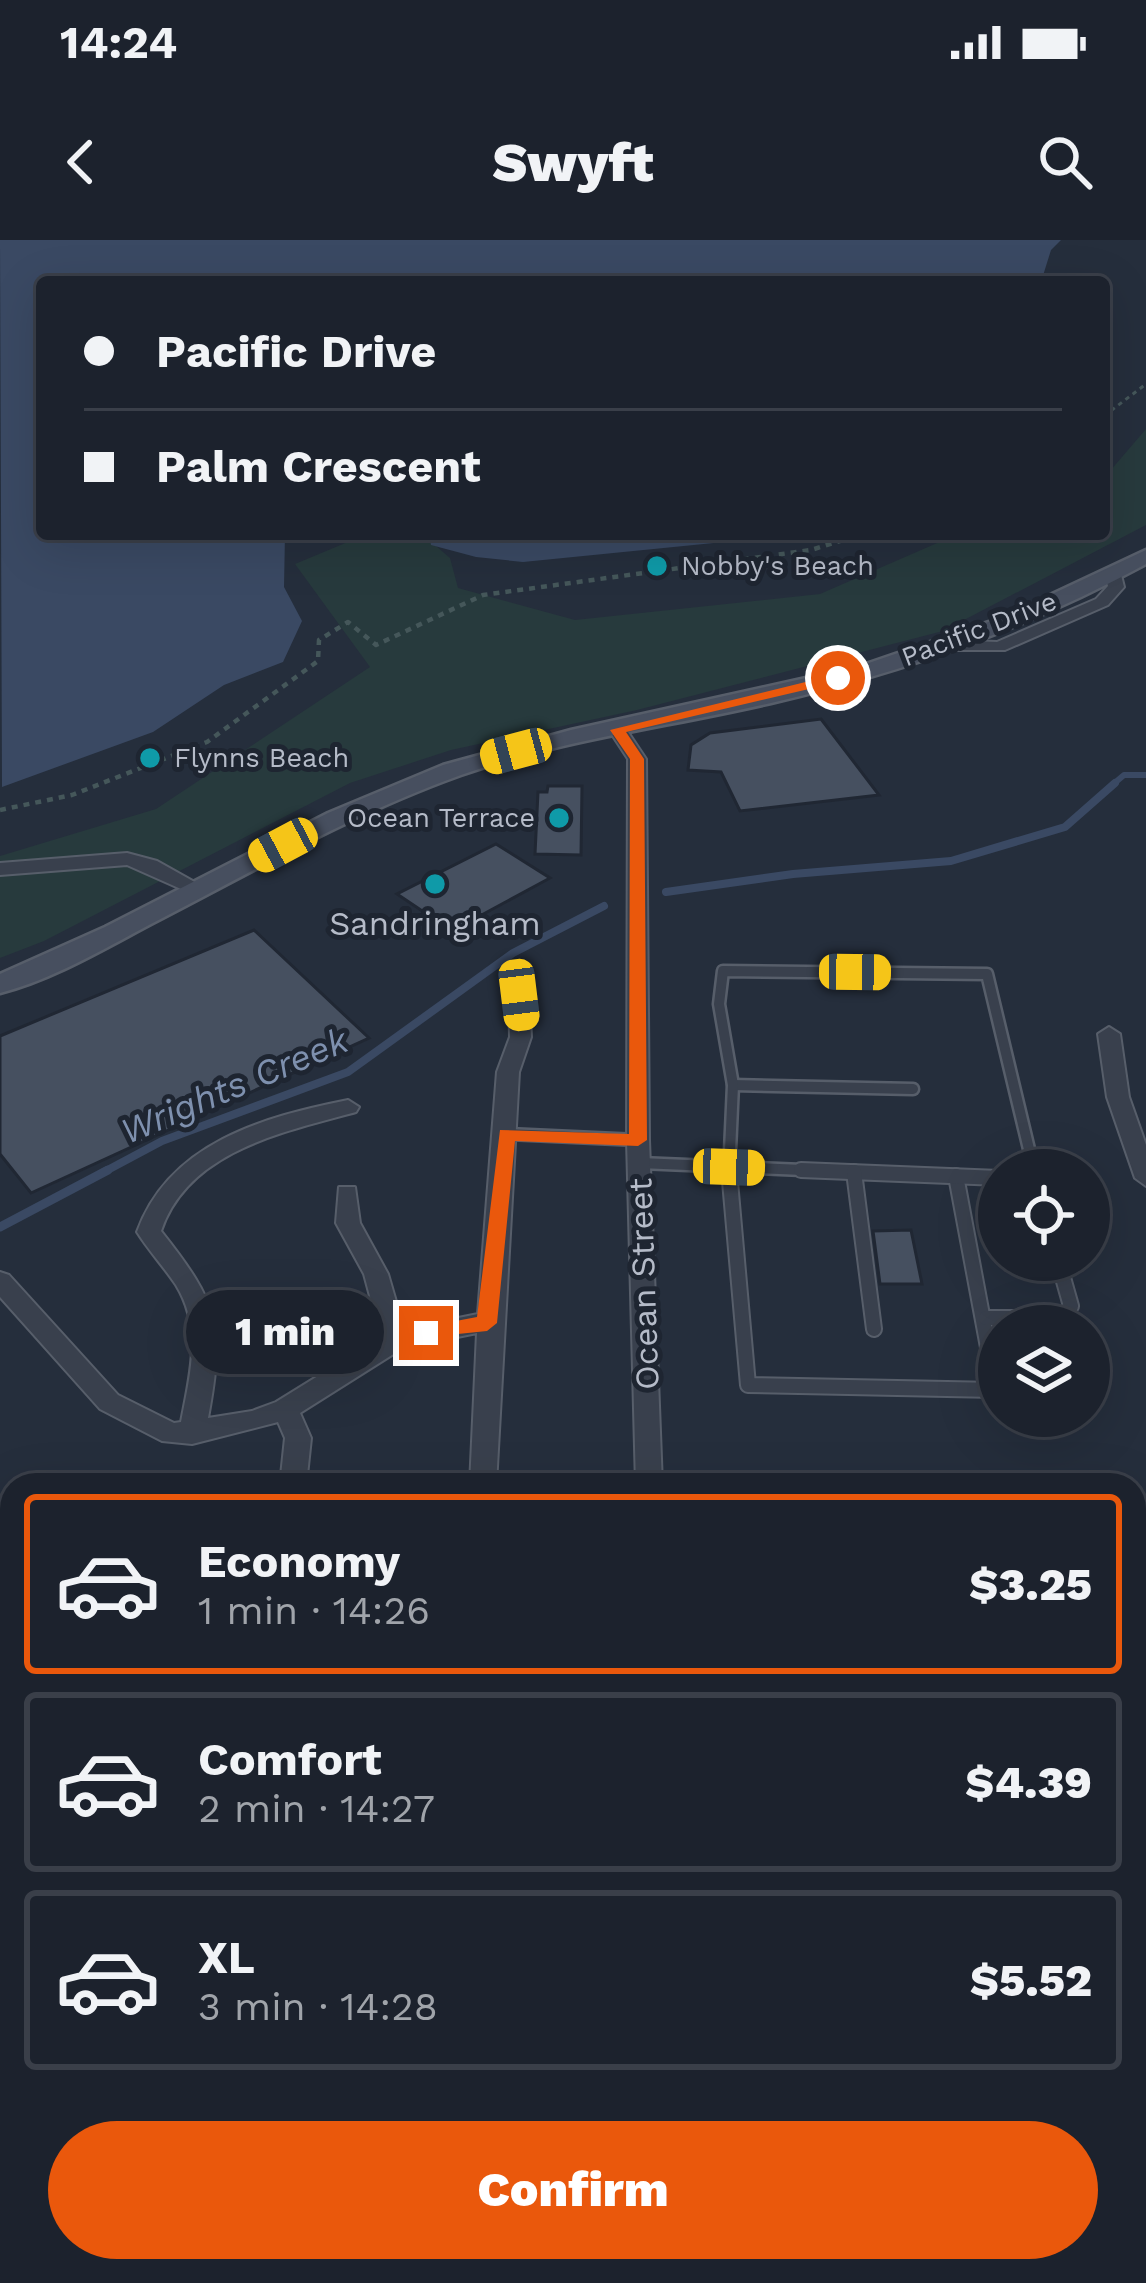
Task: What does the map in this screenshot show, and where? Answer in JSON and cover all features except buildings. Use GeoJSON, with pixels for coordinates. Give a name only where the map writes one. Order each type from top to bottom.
{"type":"FeatureCollection","features":[{"type":"Feature","properties":{"kind":"street","name":"Pacific Drive"},"geometry":{"type":"LineString","coordinates":[[0,984],[314,829],[451,770],[777,695],[945,645],[1113,575],[1146,556]]}},
{"type":"Feature","properties":{"kind":"street","name":"Ocean Street"},"geometry":{"type":"LineString","coordinates":[[617,730],[637,759],[639,1152],[649,1473]]}},
{"type":"Feature","properties":{"kind":"street"},"geometry":{"type":"LineString","coordinates":[[0,869],[127,859],[197,889]]}},
{"type":"Feature","properties":{"kind":"street"},"geometry":{"type":"LineString","coordinates":[[483,1473],[487,1323],[508,1069],[518,1049],[522,1020],[519,995]]}},
{"type":"Feature","properties":{"kind":"street"},"geometry":{"type":"LineString","coordinates":[[1109,1034],[1118,1097],[1146,1178]]}},
{"type":"Feature","properties":{"kind":"street"},"geometry":{"type":"LineString","coordinates":[[192,1434],[209,1339],[195,1289],[149,1232],[164,1195],[205,1161],[249,1136],[305,1114],[348,1107]]}},
{"type":"Feature","properties":{"kind":"street"},"geometry":{"type":"LineString","coordinates":[[347,1193],[348,1222],[376,1274],[395,1341]]}},
{"type":"Feature","properties":{"kind":"street"},"geometry":{"type":"LineString","coordinates":[[0,1281],[109,1402],[171,1434],[192,1434],[285,1409],[395,1341],[457,1325],[487,1323]]}},
{"type":"Feature","properties":{"kind":"street"},"geometry":{"type":"LineString","coordinates":[[285,1409],[298,1438],[294,1473]]}},
{"type":"Feature","properties":{"kind":"lane"},"geometry":{"type":"LineString","coordinates":[[978,1390],[748,1385],[729,1167],[734,1085],[719,1004],[723,970],[987,974],[1029,1149]]}},
{"type":"Feature","properties":{"kind":"lane"},"geometry":{"type":"LineString","coordinates":[[734,1085],[913,1089]]}},
{"type":"Feature","properties":{"kind":"lane"},"geometry":{"type":"LineString","coordinates":[[506,1135],[729,1167],[978,1177]]}},
{"type":"Feature","properties":{"kind":"lane"},"geometry":{"type":"LineString","coordinates":[[854,1172],[874,1328]]}},
{"type":"Feature","properties":{"kind":"lane"},"geometry":{"type":"LineString","coordinates":[[956,1176],[983,1305]]}},
{"type":"Feature","properties":{"kind":"path"},"geometry":{"type":"LineString","coordinates":[[1110,411],[1146,384]]}},
{"type":"Feature","properties":{"kind":"path"},"geometry":{"type":"LineString","coordinates":[[0,810],[72,795],[207,742],[318,661],[320,640],[348,622],[376,645],[483,595],[811,550],[844,540]]}},
{"type":"Feature","properties":{"kind":"shaded area"},"geometry":{"type":"Polygon","coordinates":[[[1146,429],[1146,525],[943,631],[637,710],[451,750],[350,783],[44,941],[0,958],[0,856],[156,809],[370,667],[295,564],[353,540],[429,540],[450,558],[458,588],[575,620],[820,594],[944,540],[1110,540],[1110,471],[1146,429]]]}},
{"type":"Feature","properties":{"kind":"water"},"geometry":{"type":"Polygon","coordinates":[[[0,240],[1061,240],[1051,250],[1043,276],[36,276],[36,540],[285,540],[284,587],[302,621],[283,662],[224,685],[153,732],[2,787],[0,240]]]}},
{"type":"Feature","properties":{"kind":"water"},"geometry":{"type":"Polygon","coordinates":[[[430,540],[743,540],[523,562],[476,557],[431,545],[430,540]]]}},
{"type":"Feature","properties":{"kind":"waterway","name":"Wrights Creek"},"geometry":{"type":"LineString","coordinates":[[1111,786],[1124,775],[1146,775]]}},
{"type":"Feature","properties":{"kind":"waterway","name":"Wrights Creek"},"geometry":{"type":"LineString","coordinates":[[666,892],[793,874],[951,861],[1065,827],[1115,783]]}},
{"type":"Feature","properties":{"kind":"waterway","name":"Wrights Creek"},"geometry":{"type":"LineString","coordinates":[[102,1173],[162,1141],[348,1072],[513,953],[604,906]]}},
{"type":"Feature","properties":{"kind":"waterway","name":"Wrights Creek"},"geometry":{"type":"LineString","coordinates":[[0,1227],[108,1170]]}},
{"type":"Feature","properties":{"kind":"place","name":"Nobby's Beach"},"geometry":{"type":"Point","coordinates":[657,566]}},
{"type":"Feature","properties":{"kind":"place","name":"Flynns Beach"},"geometry":{"type":"Point","coordinates":[150,758]}},
{"type":"Feature","properties":{"kind":"place","name":"Ocean Terrace"},"geometry":{"type":"Point","coordinates":[559,818]}},
{"type":"Feature","properties":{"kind":"place","name":"Sandringham"},"geometry":{"type":"Point","coordinates":[435,884]}},
{"type":"Feature","properties":{"kind":"route"},"geometry":{"type":"LineString","coordinates":[[426,1333],[487,1323],[506,1135],[638,1140],[637,759],[617,730],[838,678]]}}]}
